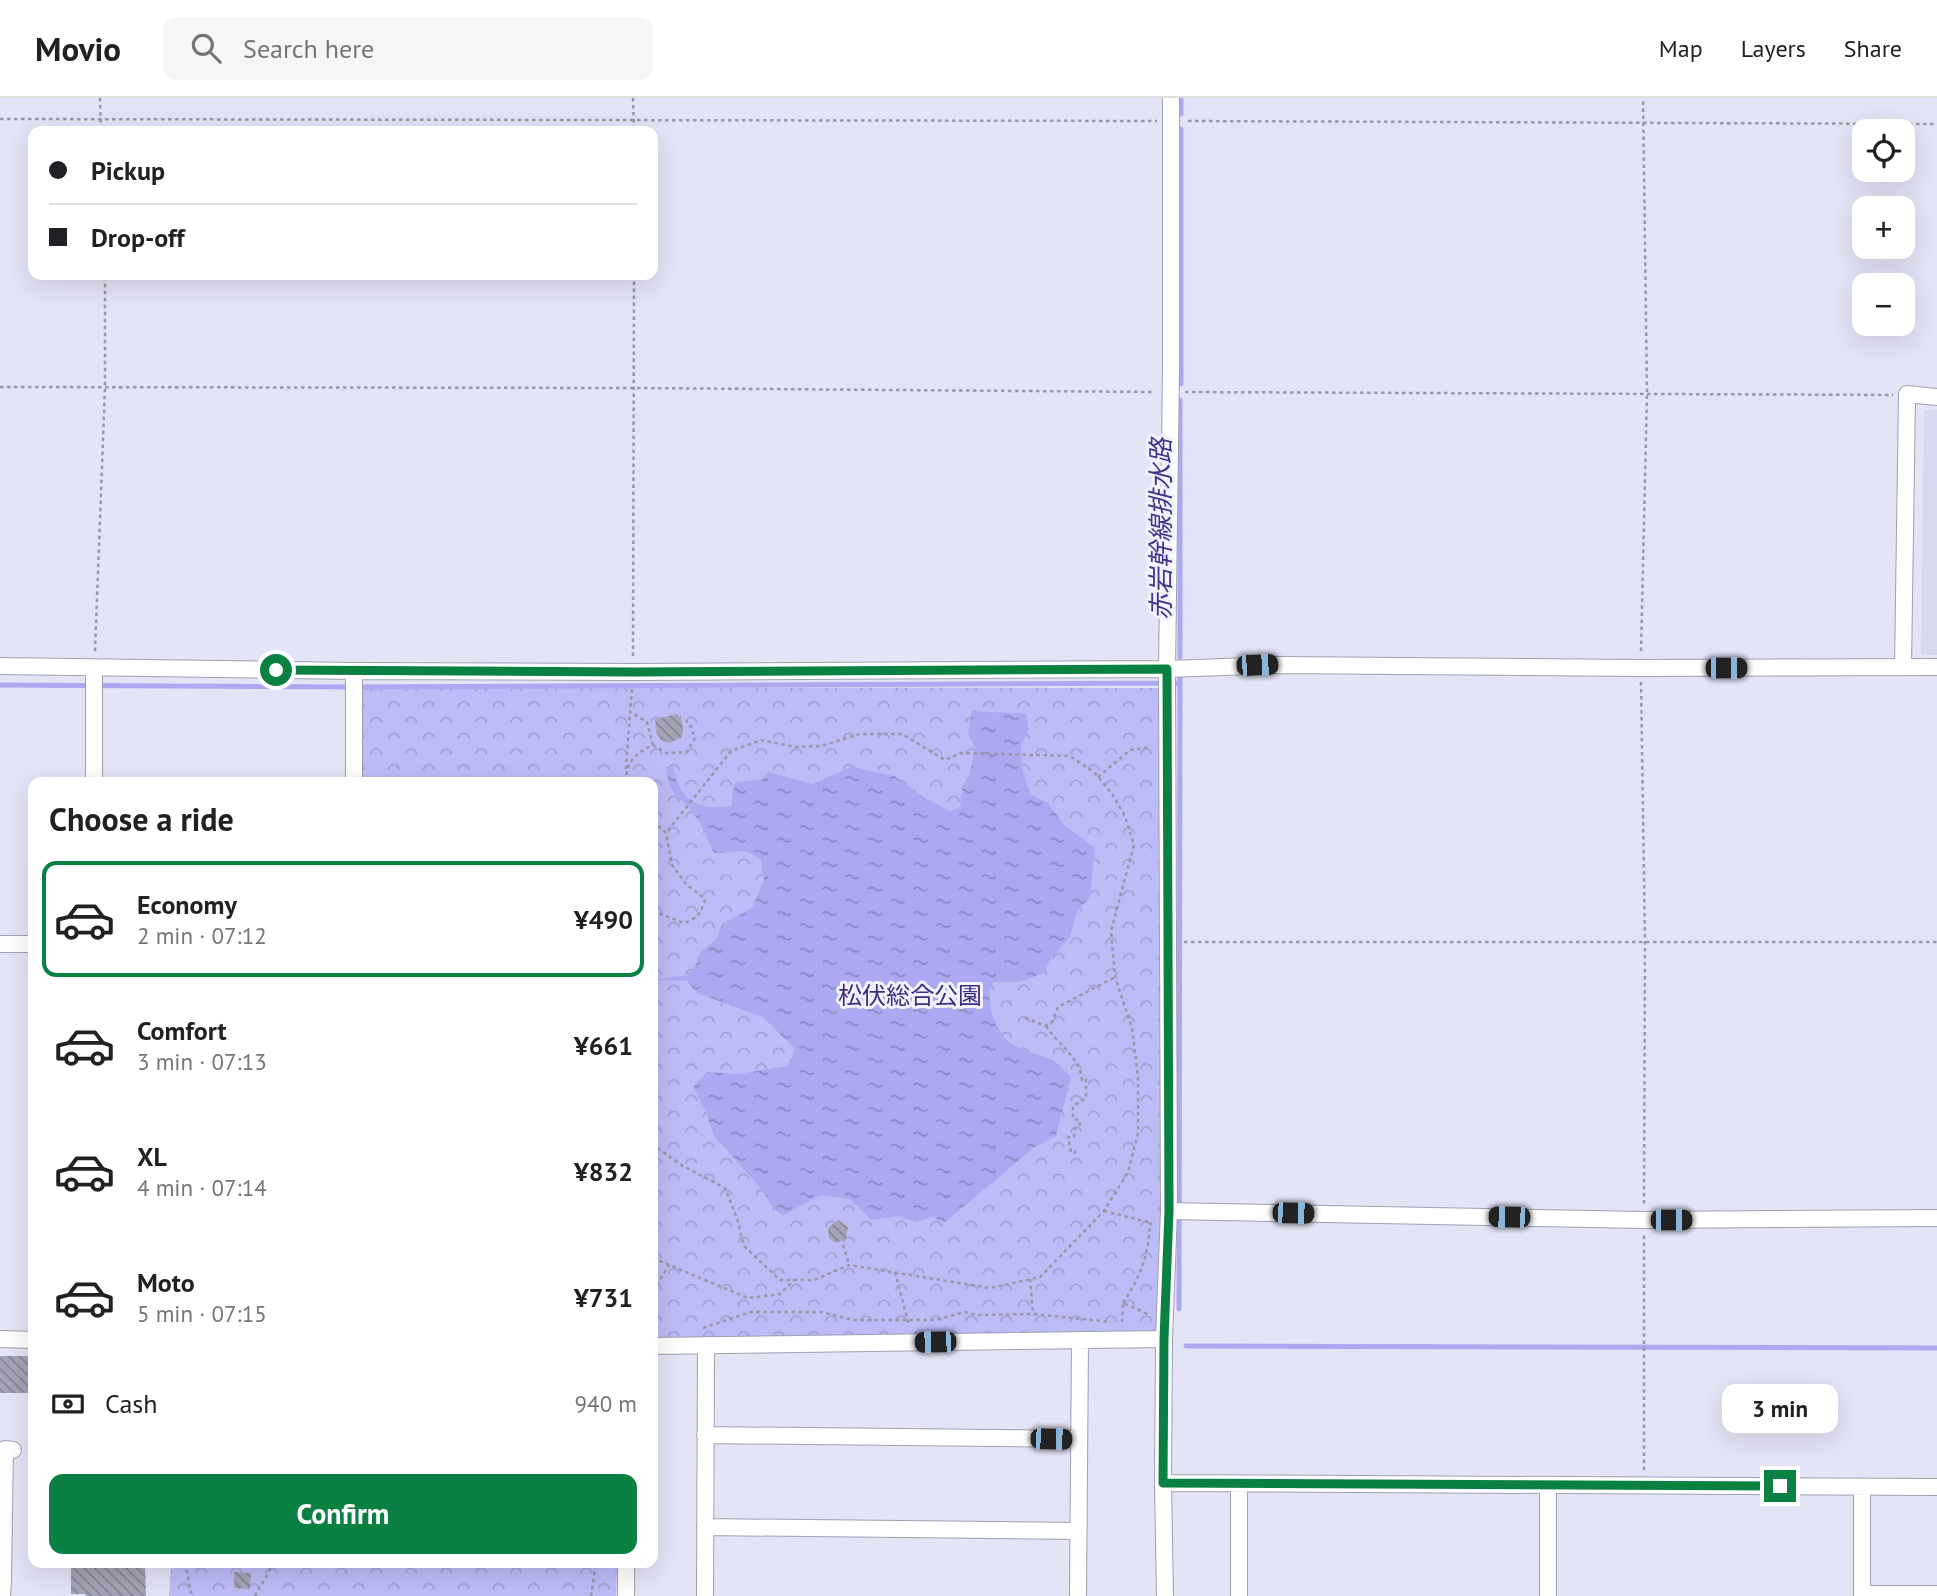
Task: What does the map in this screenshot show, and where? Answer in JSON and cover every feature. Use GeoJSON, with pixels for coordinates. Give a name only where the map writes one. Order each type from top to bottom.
{"type":"FeatureCollection","features":[{"type":"Feature","properties":{"kind":"street"},"geometry":{"type":"LineString","coordinates":[[1165,1596],[1164,1332],[1173,1215],[1167,669],[1171,98]]}},
{"type":"Feature","properties":{"kind":"street"},"geometry":{"type":"LineString","coordinates":[[1903,667],[1906,394],[1937,397]]}},
{"type":"Feature","properties":{"kind":"street"},"geometry":{"type":"LineString","coordinates":[[0,666],[633,672],[1167,669],[1279,664],[1641,668],[1937,667]]}},
{"type":"Feature","properties":{"kind":"street"},"geometry":{"type":"LineString","coordinates":[[94,668],[94,777]]}},
{"type":"Feature","properties":{"kind":"street"},"geometry":{"type":"LineString","coordinates":[[354,671],[354,777]]}},
{"type":"Feature","properties":{"kind":"street"},"geometry":{"type":"LineString","coordinates":[[0,944],[28,944]]}},
{"type":"Feature","properties":{"kind":"street"},"geometry":{"type":"LineString","coordinates":[[1173,1215],[1644,1220],[1937,1218]]}},
{"type":"Feature","properties":{"kind":"street"},"geometry":{"type":"LineString","coordinates":[[658,1346],[1080,1340],[1121,1331],[1164,1332]]}},
{"type":"Feature","properties":{"kind":"street"},"geometry":{"type":"LineString","coordinates":[[0,1339],[28,1340]]}},
{"type":"Feature","properties":{"kind":"street"},"geometry":{"type":"LineString","coordinates":[[1078,1596],[1080,1340]]}},
{"type":"Feature","properties":{"kind":"street"},"geometry":{"type":"LineString","coordinates":[[705,1596],[706,1345]]}},
{"type":"Feature","properties":{"kind":"street"},"geometry":{"type":"LineString","coordinates":[[705,1435],[1078,1439]]}},
{"type":"Feature","properties":{"kind":"street"},"geometry":{"type":"LineString","coordinates":[[2,1585],[5,1449],[13,1450]]}},
{"type":"Feature","properties":{"kind":"street"},"geometry":{"type":"LineString","coordinates":[[1163,1483],[1937,1487]]}},
{"type":"Feature","properties":{"kind":"street"},"geometry":{"type":"LineString","coordinates":[[1238,1596],[1240,1483]]}},
{"type":"Feature","properties":{"kind":"street"},"geometry":{"type":"LineString","coordinates":[[1548,1485],[1548,1596]]}},
{"type":"Feature","properties":{"kind":"street"},"geometry":{"type":"LineString","coordinates":[[1862,1487],[1861,1595],[1937,1594]]}},
{"type":"Feature","properties":{"kind":"street"},"geometry":{"type":"LineString","coordinates":[[705,1527],[1078,1531]]}},
{"type":"Feature","properties":{"kind":"street"},"geometry":{"type":"LineString","coordinates":[[626,1568],[626,1596]]}},
{"type":"Feature","properties":{"kind":"path"},"geometry":{"type":"LineString","coordinates":[[100,98],[101,126]]}},
{"type":"Feature","properties":{"kind":"path"},"geometry":{"type":"LineString","coordinates":[[634,98],[634,126]]}},
{"type":"Feature","properties":{"kind":"path"},"geometry":{"type":"LineString","coordinates":[[1643,98],[1647,393],[1641,668],[1645,941],[1644,1486]]}},
{"type":"Feature","properties":{"kind":"path"},"geometry":{"type":"LineString","coordinates":[[0,119],[1937,124]]}},
{"type":"Feature","properties":{"kind":"path"},"geometry":{"type":"LineString","coordinates":[[94,668],[105,387],[105,280]]}},
{"type":"Feature","properties":{"kind":"path"},"geometry":{"type":"LineString","coordinates":[[626,777],[633,672],[634,280]]}},
{"type":"Feature","properties":{"kind":"path"},"geometry":{"type":"LineString","coordinates":[[0,387],[1906,394]]}},
{"type":"Feature","properties":{"kind":"path"},"geometry":{"type":"LineString","coordinates":[[630,712],[647,722],[653,745],[666,753],[687,752],[695,738],[690,724],[686,721]]}},
{"type":"Feature","properties":{"kind":"path"},"geometry":{"type":"LineString","coordinates":[[658,1149],[725,1188],[737,1218],[744,1247],[780,1280],[814,1280],[849,1265],[990,1287],[1040,1277],[1104,1211],[1128,1172],[1138,1133],[1138,1077],[1132,1028],[1115,977],[1111,931],[1134,845],[1125,816],[1112,794],[1098,777],[1070,756],[961,753],[945,760],[902,734],[860,734],[821,746],[796,747],[761,740],[732,751],[666,832]]}},
{"type":"Feature","properties":{"kind":"path"},"geometry":{"type":"LineString","coordinates":[[626,773],[635,755],[653,745]]}},
{"type":"Feature","properties":{"kind":"path"},"geometry":{"type":"LineString","coordinates":[[1098,777],[1130,750],[1168,745]]}},
{"type":"Feature","properties":{"kind":"path"},"geometry":{"type":"LineString","coordinates":[[658,825],[666,832],[672,865],[686,884],[705,899],[701,914],[684,923],[658,913]]}},
{"type":"Feature","properties":{"kind":"path"},"geometry":{"type":"LineString","coordinates":[[1185,942],[1937,942]]}},
{"type":"Feature","properties":{"kind":"path"},"geometry":{"type":"LineString","coordinates":[[1046,1026],[1052,1022],[1058,1007],[1115,977]]}},
{"type":"Feature","properties":{"kind":"path"},"geometry":{"type":"LineString","coordinates":[[1025,1018],[1046,1026],[1073,1056],[1081,1070],[1082,1080],[1086,1079],[1086,1098],[1073,1106],[1073,1119],[1079,1120],[1080,1125],[1075,1128],[1074,1137],[1068,1137],[1071,1152],[1076,1152],[1075,1156]]}},
{"type":"Feature","properties":{"kind":"path"},"geometry":{"type":"LineString","coordinates":[[1104,1211],[1150,1223],[1173,1215]]}},
{"type":"Feature","properties":{"kind":"path"},"geometry":{"type":"LineString","coordinates":[[691,1331],[751,1312],[822,1312],[853,1320],[935,1320],[965,1312],[976,1315],[1033,1314],[1121,1331],[1123,1303],[1139,1278],[1148,1251],[1150,1223]]}},
{"type":"Feature","properties":{"kind":"path"},"geometry":{"type":"LineString","coordinates":[[843,1245],[849,1265]]}},
{"type":"Feature","properties":{"kind":"path"},"geometry":{"type":"LineString","coordinates":[[658,1260],[748,1298],[780,1294],[794,1280]]}},
{"type":"Feature","properties":{"kind":"path"},"geometry":{"type":"LineString","coordinates":[[658,1283],[669,1265]]}},
{"type":"Feature","properties":{"kind":"path"},"geometry":{"type":"LineString","coordinates":[[895,1272],[909,1319]]}},
{"type":"Feature","properties":{"kind":"path"},"geometry":{"type":"LineString","coordinates":[[1030,1279],[1033,1314]]}},
{"type":"Feature","properties":{"kind":"path"},"geometry":{"type":"LineString","coordinates":[[1123,1303],[1149,1314],[1153,1324],[1164,1332]]}},
{"type":"Feature","properties":{"kind":"path"},"geometry":{"type":"LineString","coordinates":[[186,1568],[192,1596]]}},
{"type":"Feature","properties":{"kind":"path"},"geometry":{"type":"LineString","coordinates":[[255,1596],[271,1568]]}},
{"type":"Feature","properties":{"kind":"path"},"geometry":{"type":"LineString","coordinates":[[591,1596],[595,1568]]}},
{"type":"Feature","properties":{"kind":"shaded area"},"geometry":{"type":"Polygon","coordinates":[[[1924,410],[1937,410],[1937,655],[1921,655],[1924,410]]]}},
{"type":"Feature","properties":{"kind":"green space","name":"松伏総合公園"},"geometry":{"type":"Polygon","coordinates":[[[362,687],[1167,688],[1161,1334],[658,1341],[658,777],[362,777],[362,687]]]}},
{"type":"Feature","properties":{"kind":"green space"},"geometry":{"type":"Polygon","coordinates":[[[171,1568],[617,1568],[616,1596],[169,1596],[171,1568]]]}},
{"type":"Feature","properties":{"kind":"water"},"geometry":{"type":"Polygon","coordinates":[[[972,711],[1026,714],[1028,730],[1021,745],[1022,769],[1031,795],[1048,803],[1064,825],[1095,848],[1090,896],[1076,914],[1070,937],[1049,961],[1044,973],[1019,982],[993,982],[990,989],[992,1014],[999,1030],[1009,1042],[1055,1062],[1071,1077],[1056,1136],[1035,1147],[945,1222],[931,1217],[916,1222],[899,1216],[871,1220],[850,1199],[822,1195],[783,1215],[774,1209],[759,1186],[714,1136],[706,1112],[693,1087],[707,1072],[738,1074],[788,1066],[795,1049],[763,1017],[697,993],[687,981],[658,980],[684,976],[694,969],[700,953],[716,939],[723,923],[752,908],[764,880],[761,860],[743,851],[714,853],[696,817],[672,789],[666,766],[673,767],[680,788],[686,796],[709,807],[731,806],[735,782],[762,780],[768,772],[812,784],[852,767],[894,776],[950,811],[960,807],[962,788],[970,773],[975,747],[968,734],[972,711]]]}},
{"type":"Feature","properties":{"kind":"building"},"geometry":{"type":"Polygon","coordinates":[[[678,714],[678,717],[681,716],[683,730],[681,738],[669,743],[661,740],[656,732],[655,719],[678,714]]]}},
{"type":"Feature","properties":{"kind":"building"},"geometry":{"type":"Polygon","coordinates":[[[838,1220],[848,1227],[846,1239],[836,1243],[829,1238],[828,1228],[838,1220]]]}},
{"type":"Feature","properties":{"kind":"building"},"geometry":{"type":"Polygon","coordinates":[[[0,1356],[28,1356],[28,1393],[0,1393],[0,1356]]]}},
{"type":"Feature","properties":{"kind":"building"},"geometry":{"type":"Polygon","coordinates":[[[71,1568],[145,1568],[146,1596],[71,1594],[71,1568]]]}},
{"type":"Feature","properties":{"kind":"building"},"geometry":{"type":"Polygon","coordinates":[[[234,1572],[251,1573],[250,1589],[234,1588],[234,1572]]]}},
{"type":"Feature","properties":{"kind":"waterway","name":"赤岩幹線排水路"},"geometry":{"type":"LineString","coordinates":[[1181,98],[1181,114]]}},
{"type":"Feature","properties":{"kind":"waterway","name":"赤岩幹線排水路"},"geometry":{"type":"LineString","coordinates":[[1181,129],[1181,384]]}},
{"type":"Feature","properties":{"kind":"waterway","name":"赤岩幹線排水路"},"geometry":{"type":"LineString","coordinates":[[1180,400],[1180,657]]}},
{"type":"Feature","properties":{"kind":"waterway"},"geometry":{"type":"LineString","coordinates":[[1179,1309],[1180,674]]}},
{"type":"Feature","properties":{"kind":"waterway"},"geometry":{"type":"LineString","coordinates":[[0,685],[362,687],[1179,683]]}},
{"type":"Feature","properties":{"kind":"waterway"},"geometry":{"type":"LineString","coordinates":[[1186,1346],[1937,1348]]}},
{"type":"Feature","properties":{"kind":"route"},"geometry":{"type":"LineString","coordinates":[[276,670],[633,672],[1167,669],[1169,1211],[1164,1339],[1163,1483],[1780,1486]]}}]}
